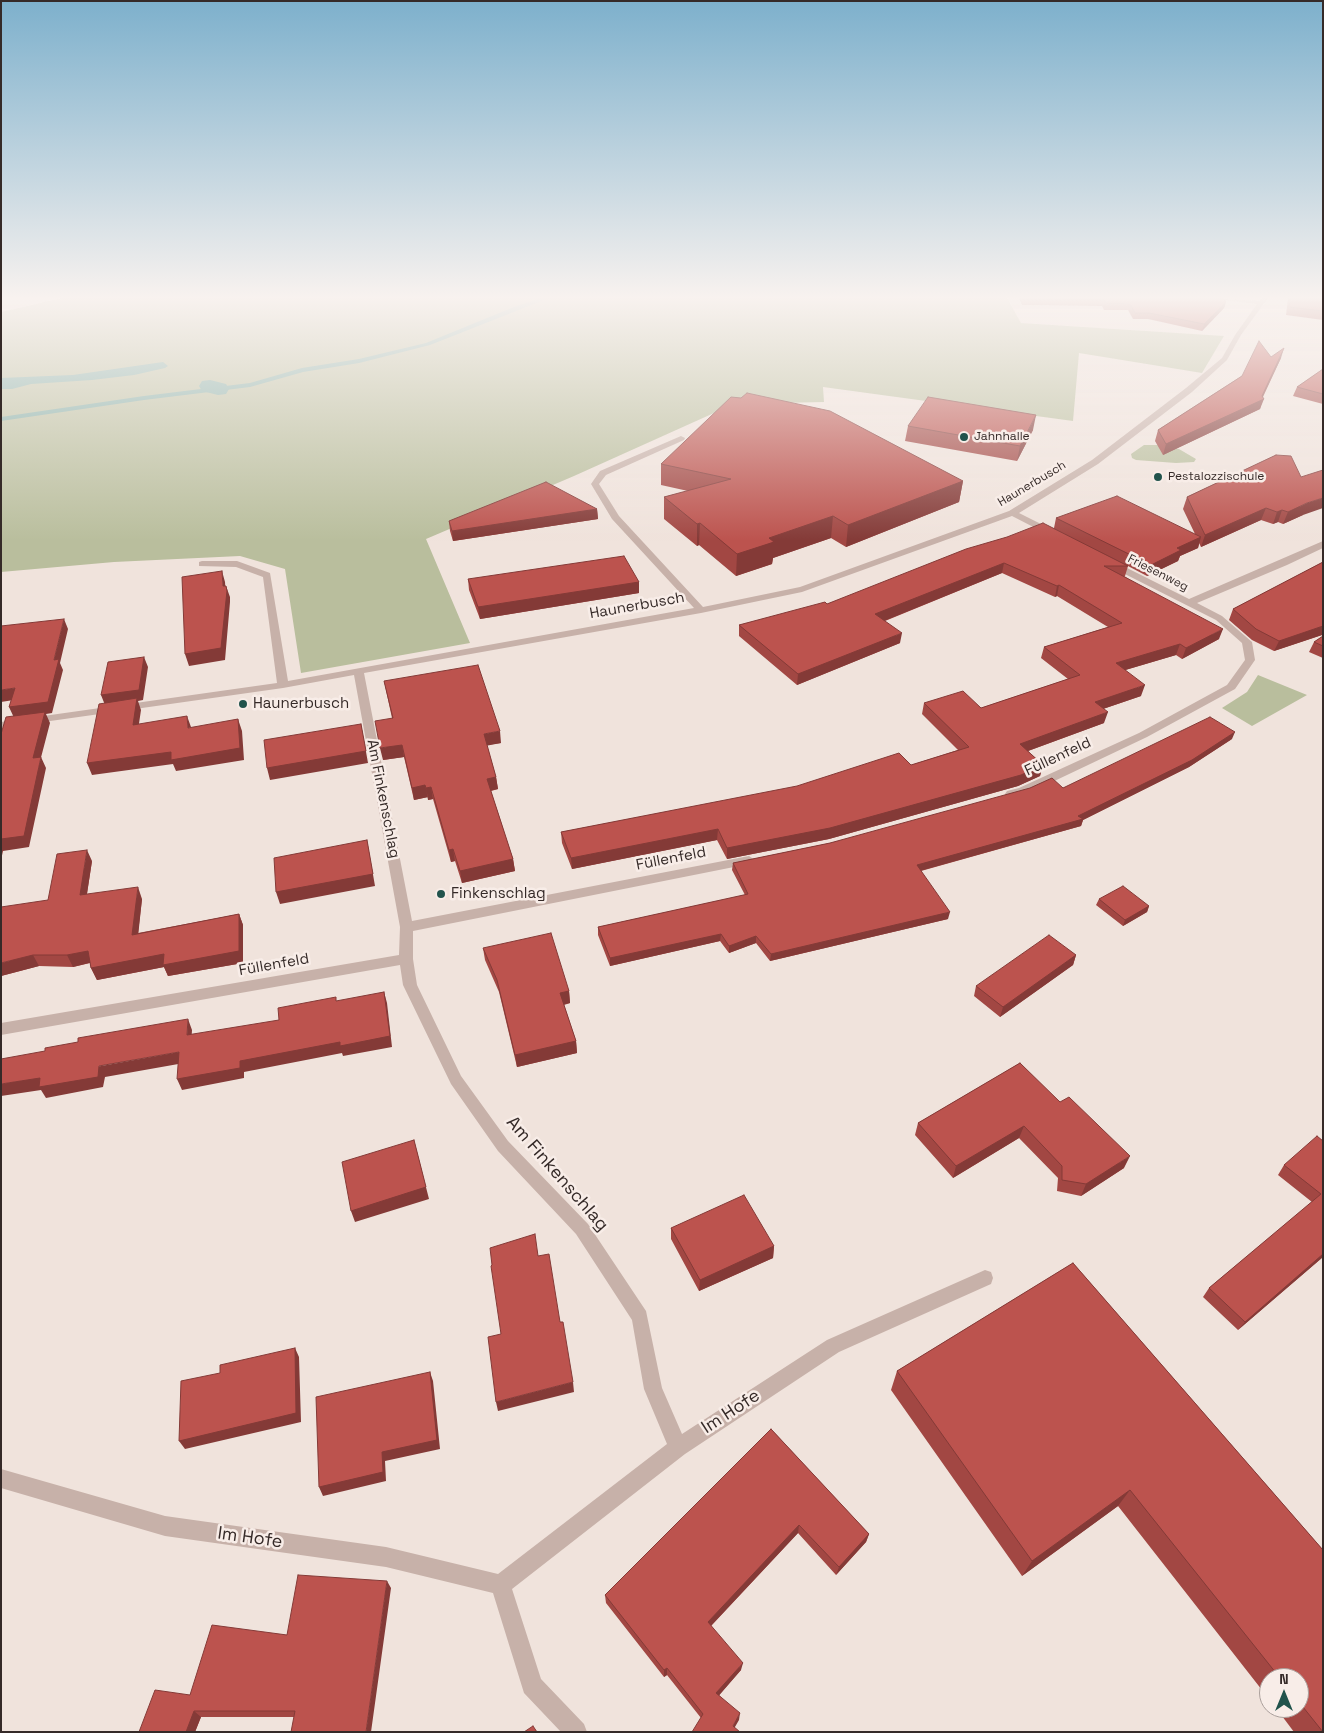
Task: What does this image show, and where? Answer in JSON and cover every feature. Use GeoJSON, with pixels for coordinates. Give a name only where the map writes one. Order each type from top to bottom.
{"type":"FeatureCollection","features":[{"type":"Feature","properties":{"kind":"street","name":"Haunerbusch"},"geometry":{"type":"LineString","coordinates":[[1,725],[283,685],[802,590],[1012,513],[1095,462],[1202,379]]}},
{"type":"Feature","properties":{"kind":"street","name":"Haunerbusch"},"geometry":{"type":"LineString","coordinates":[[681,438],[603,473],[595,484],[615,518],[701,610]]}},
{"type":"Feature","properties":{"kind":"street"},"geometry":{"type":"LineString","coordinates":[[1012,513],[1056,536]]}},
{"type":"Feature","properties":{"kind":"street","name":"Friesenweg"},"geometry":{"type":"LineString","coordinates":[[1100,558],[1188,602],[1284,563],[1323,544]]}},
{"type":"Feature","properties":{"kind":"street"},"geometry":{"type":"LineString","coordinates":[[202,564],[237,564],[266,575],[283,685]]}},
{"type":"Feature","properties":{"kind":"street","name":"Füllenfeld"},"geometry":{"type":"LineString","coordinates":[[996,798],[1023,791],[1143,735],[1232,687],[1250,660],[1247,642],[1219,618],[1188,602]]}},
{"type":"Feature","properties":{"kind":"street","name":"Am Finkenschlag"},"geometry":{"type":"LineString","coordinates":[[359,672],[407,927]]}},
{"type":"Feature","properties":{"kind":"street","name":"Füllenfeld"},"geometry":{"type":"LineString","coordinates":[[407,927],[760,858]]}},
{"type":"Feature","properties":{"kind":"street"},"geometry":{"type":"LineString","coordinates":[[406,959],[407,927]]}},
{"type":"Feature","properties":{"kind":"street","name":"Füllenfeld"},"geometry":{"type":"LineString","coordinates":[[1,1029],[406,959]]}},
{"type":"Feature","properties":{"kind":"street","name":"Am Finkenschlag"},"geometry":{"type":"LineString","coordinates":[[406,959],[410,985],[456,1080],[503,1146],[582,1229],[640,1317],[654,1389],[678,1447]]}},
{"type":"Feature","properties":{"kind":"street","name":"Im Hofe"},"geometry":{"type":"LineString","coordinates":[[1,1478],[165,1526],[386,1557],[501,1585],[678,1447],[833,1346],[985,1278]]}},
{"type":"Feature","properties":{"kind":"street"},"geometry":{"type":"LineString","coordinates":[[501,1585],[532,1685],[576,1732]]}},
{"type":"Feature","properties":{"kind":"green space"},"geometry":{"type":"Polygon","coordinates":[[[1,379],[1077,379],[1073,421],[823,387],[824,402],[734,404],[574,476],[426,539],[470,643],[301,673],[285,569],[240,556],[114,562],[1,572],[1,379]]]}},
{"type":"Feature","properties":{"kind":"green space"},"geometry":{"type":"Polygon","coordinates":[[[1144,445],[1179,449],[1196,459],[1194,462],[1176,463],[1136,460],[1132,458],[1131,454],[1144,445]]]}},
{"type":"Feature","properties":{"kind":"green space"},"geometry":{"type":"Polygon","coordinates":[[[1258,675],[1307,695],[1252,726],[1222,708],[1247,692],[1258,675]]]}},
{"type":"Feature","properties":{"kind":"water"},"geometry":{"type":"Polygon","coordinates":[[[1,379],[101,379],[31,384],[12,389],[1,389],[1,379]]]}},
{"type":"Feature","properties":{"kind":"building"},"geometry":{"type":"Polygon","coordinates":[[[1238,379],[1270,379],[1262,396],[1264,399],[1166,444],[1158,430],[1238,379]]]}},
{"type":"Feature","properties":{"kind":"building"},"geometry":{"type":"Polygon","coordinates":[[[1309,379],[1323,379],[1323,394],[1297,387],[1309,379]]]}},
{"type":"Feature","properties":{"kind":"building"},"geometry":{"type":"Polygon","coordinates":[[[747,393],[830,411],[963,481],[848,525],[833,516],[769,538],[774,542],[737,554],[700,523],[697,524],[664,497],[731,479],[661,464],[731,397],[741,398],[747,393]]]}},
{"type":"Feature","properties":{"kind":"building"},"geometry":{"type":"Polygon","coordinates":[[[928,397],[1036,415],[1020,446],[908,426],[928,397]]]}},
{"type":"Feature","properties":{"kind":"building"},"geometry":{"type":"Polygon","coordinates":[[[1276,455],[1291,456],[1301,477],[1323,470],[1323,498],[1288,512],[1282,510],[1277,512],[1266,508],[1205,535],[1187,497],[1276,455]]]}},
{"type":"Feature","properties":{"kind":"building"},"geometry":{"type":"Polygon","coordinates":[[[546,482],[597,509],[452,531],[449,521],[546,482]]]}},
{"type":"Feature","properties":{"kind":"building"},"geometry":{"type":"Polygon","coordinates":[[[1117,496],[1201,537],[1177,548],[1181,550],[1151,565],[1056,518],[1117,496]]]}},
{"type":"Feature","properties":{"kind":"building"},"geometry":{"type":"Polygon","coordinates":[[[1043,523],[1128,566],[1104,566],[1223,629],[1186,648],[1180,644],[1116,663],[1145,685],[1095,702],[1108,712],[1020,744],[1043,765],[1021,775],[830,828],[727,848],[718,829],[571,858],[561,832],[797,786],[899,753],[911,765],[969,747],[924,703],[963,691],[981,708],[1080,675],[1044,647],[1122,623],[1059,585],[1057,586],[1004,563],[875,614],[902,633],[798,674],[739,625],[825,602],[827,604],[966,549],[1007,537],[1043,523]]]}},
{"type":"Feature","properties":{"kind":"building"},"geometry":{"type":"Polygon","coordinates":[[[624,556],[639,582],[478,607],[468,579],[624,556]]]}},
{"type":"Feature","properties":{"kind":"building"},"geometry":{"type":"Polygon","coordinates":[[[1323,562],[1323,626],[1279,641],[1256,629],[1233,609],[1323,562]]]}},
{"type":"Feature","properties":{"kind":"building"},"geometry":{"type":"Polygon","coordinates":[[[222,571],[223,586],[226,586],[227,591],[221,648],[185,654],[182,577],[222,571]]]}},
{"type":"Feature","properties":{"kind":"building"},"geometry":{"type":"Polygon","coordinates":[[[64,619],[54,660],[59,659],[48,702],[9,707],[15,688],[1,690],[1,626],[64,619]]]}},
{"type":"Feature","properties":{"kind":"building"},"geometry":{"type":"Polygon","coordinates":[[[1323,636],[1323,646],[1314,642],[1323,636]]]}},
{"type":"Feature","properties":{"kind":"building"},"geometry":{"type":"Polygon","coordinates":[[[144,657],[139,690],[101,695],[108,662],[144,657]]]}},
{"type":"Feature","properties":{"kind":"building"},"geometry":{"type":"Polygon","coordinates":[[[478,665],[500,731],[484,734],[496,777],[487,779],[513,859],[460,871],[453,849],[449,850],[431,787],[426,788],[425,785],[412,788],[402,745],[380,748],[375,721],[393,718],[384,681],[478,665]]]}},
{"type":"Feature","properties":{"kind":"building"},"geometry":{"type":"Polygon","coordinates":[[[137,698],[133,725],[187,716],[188,728],[238,719],[240,748],[171,760],[171,752],[87,763],[99,704],[137,698]]]}},
{"type":"Feature","properties":{"kind":"building"},"geometry":{"type":"Polygon","coordinates":[[[45,712],[33,758],[41,757],[24,836],[1,839],[1,734],[6,717],[45,712]]]}},
{"type":"Feature","properties":{"kind":"building"},"geometry":{"type":"Polygon","coordinates":[[[1210,717],[1235,732],[1192,760],[1078,816],[1083,819],[917,865],[950,912],[771,954],[756,936],[729,946],[721,934],[610,958],[598,927],[748,894],[733,863],[830,843],[1030,788],[1052,778],[1063,788],[1210,717]]]}},
{"type":"Feature","properties":{"kind":"building"},"geometry":{"type":"Polygon","coordinates":[[[361,724],[366,751],[267,768],[264,740],[361,724]]]}},
{"type":"Feature","properties":{"kind":"building"},"geometry":{"type":"Polygon","coordinates":[[[367,840],[373,874],[276,892],[274,858],[367,840]]]}},
{"type":"Feature","properties":{"kind":"building"},"geometry":{"type":"Polygon","coordinates":[[[87,850],[80,895],[138,887],[132,935],[239,914],[239,951],[163,965],[164,954],[91,968],[88,951],[67,955],[33,955],[1,963],[1,907],[48,900],[57,854],[87,850]]]}},
{"type":"Feature","properties":{"kind":"building"},"geometry":{"type":"Polygon","coordinates":[[[1123,886],[1149,906],[1125,920],[1099,899],[1123,886]]]}},
{"type":"Feature","properties":{"kind":"building"},"geometry":{"type":"Polygon","coordinates":[[[551,933],[569,991],[560,993],[576,1041],[515,1055],[497,980],[483,948],[551,933]]]}},
{"type":"Feature","properties":{"kind":"building"},"geometry":{"type":"Polygon","coordinates":[[[1049,935],[1076,955],[1003,1007],[976,986],[1049,935]]]}},
{"type":"Feature","properties":{"kind":"building"},"geometry":{"type":"Polygon","coordinates":[[[384,992],[390,1036],[340,1046],[340,1042],[240,1061],[240,1068],[177,1079],[179,1052],[99,1066],[98,1077],[39,1087],[40,1078],[1,1084],[1,1059],[45,1051],[45,1048],[78,1042],[78,1038],[188,1019],[187,1035],[279,1020],[278,1008],[336,997],[336,1001],[384,992]]]}},
{"type":"Feature","properties":{"kind":"building"},"geometry":{"type":"Polygon","coordinates":[[[1020,1063],[1060,1102],[1069,1097],[1130,1156],[1086,1184],[1062,1180],[1062,1166],[1024,1126],[956,1166],[918,1123],[1020,1063]]]}},
{"type":"Feature","properties":{"kind":"building"},"geometry":{"type":"Polygon","coordinates":[[[1317,1136],[1323,1141],[1323,1254],[1245,1322],[1209,1288],[1321,1194],[1284,1165],[1317,1136]]]}},
{"type":"Feature","properties":{"kind":"building"},"geometry":{"type":"Polygon","coordinates":[[[414,1140],[426,1187],[351,1211],[342,1162],[414,1140]]]}},
{"type":"Feature","properties":{"kind":"building"},"geometry":{"type":"Polygon","coordinates":[[[744,1195],[774,1246],[700,1280],[671,1228],[744,1195]]]}},
{"type":"Feature","properties":{"kind":"building"},"geometry":{"type":"Polygon","coordinates":[[[535,1234],[538,1256],[549,1254],[560,1322],[563,1322],[573,1382],[496,1402],[488,1337],[501,1334],[490,1248],[535,1234]]]}},
{"type":"Feature","properties":{"kind":"building"},"geometry":{"type":"Polygon","coordinates":[[[1073,1263],[1323,1550],[1323,1732],[1309,1714],[1309,1668],[1272,1668],[1130,1490],[1032,1561],[897,1371],[1073,1263]]]}},
{"type":"Feature","properties":{"kind":"building"},"geometry":{"type":"Polygon","coordinates":[[[295,1348],[296,1413],[179,1441],[181,1381],[220,1373],[220,1365],[295,1348]]]}},
{"type":"Feature","properties":{"kind":"building"},"geometry":{"type":"Polygon","coordinates":[[[430,1372],[437,1440],[382,1452],[383,1472],[319,1487],[316,1397],[430,1372]]]}},
{"type":"Feature","properties":{"kind":"building"},"geometry":{"type":"Polygon","coordinates":[[[771,1429],[869,1534],[839,1567],[799,1525],[708,1622],[743,1663],[716,1693],[740,1713],[733,1726],[740,1732],[692,1732],[703,1714],[667,1668],[664,1670],[605,1595],[771,1429]]]}},
{"type":"Feature","properties":{"kind":"building"},"geometry":{"type":"Polygon","coordinates":[[[298,1575],[387,1581],[366,1732],[291,1732],[295,1711],[194,1711],[186,1732],[139,1732],[155,1690],[190,1695],[212,1625],[287,1635],[298,1575]]]}},
{"type":"Feature","properties":{"kind":"building"},"geometry":{"type":"Polygon","coordinates":[[[533,1726],[537,1732],[524,1732],[533,1726]]]}},
{"type":"Feature","properties":{"kind":"waterway"},"geometry":{"type":"LineString","coordinates":[[1,419],[250,385],[271,379]]}},
{"type":"Feature","properties":{"kind":"waterway"},"geometry":{"type":"LineString","coordinates":[[210,386],[218,389]]}},
{"type":"Feature","properties":{"kind":"place","name":"Jahnhalle"},"geometry":{"type":"Point","coordinates":[964,437]}},
{"type":"Feature","properties":{"kind":"place","name":"Pestalozzischule"},"geometry":{"type":"Point","coordinates":[1158,477]}},
{"type":"Feature","properties":{"kind":"place","name":"Haunerbusch"},"geometry":{"type":"Point","coordinates":[243,704]}},
{"type":"Feature","properties":{"kind":"place","name":"Finkenschlag"},"geometry":{"type":"Point","coordinates":[441,894]}}]}
